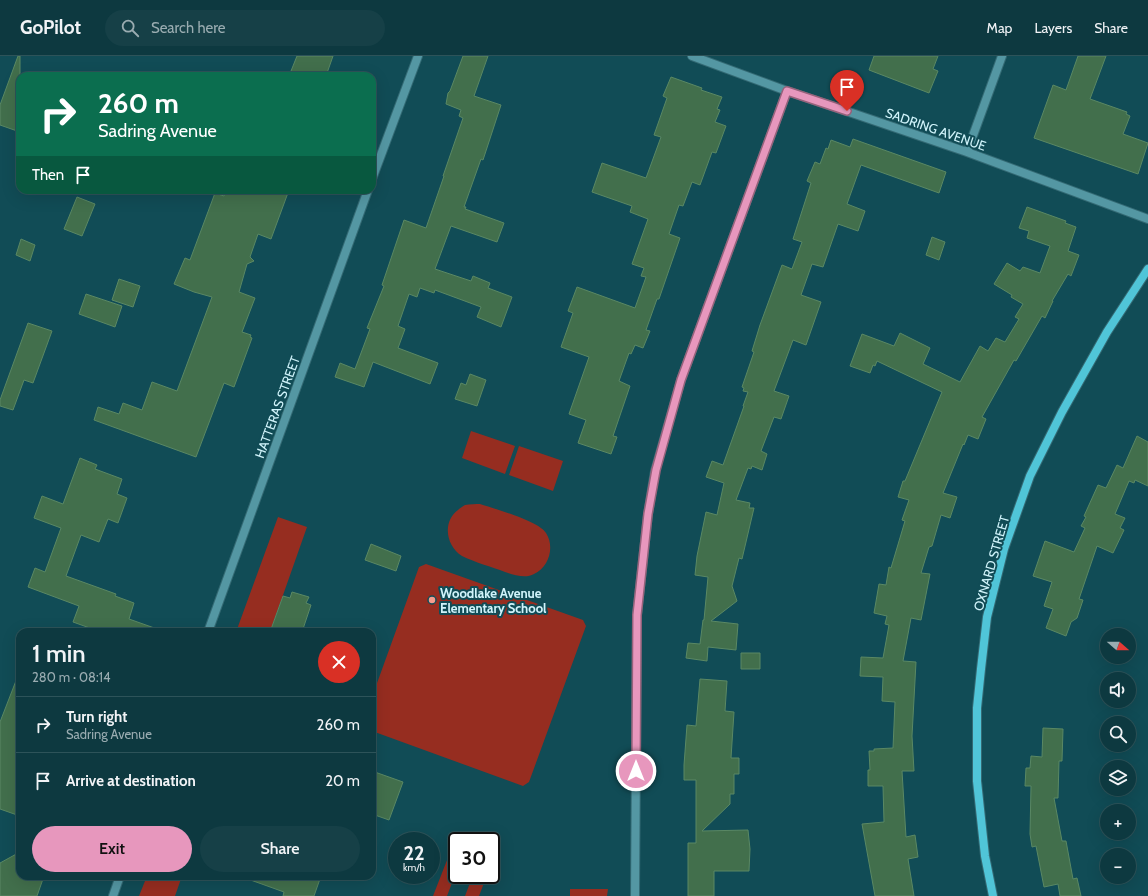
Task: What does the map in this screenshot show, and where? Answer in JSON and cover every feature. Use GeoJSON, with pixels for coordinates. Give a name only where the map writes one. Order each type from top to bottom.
{"type":"FeatureCollection","features":[{"type":"Feature","properties":{"kind":"street"},"geometry":{"type":"LineString","coordinates":[[376,168],[418,56]]}},
{"type":"Feature","properties":{"kind":"street","name":"SADRING AVENUE"},"geometry":{"type":"LineString","coordinates":[[692,56],[787,91],[967,152],[1148,219]]}},
{"type":"Feature","properties":{"kind":"street"},"geometry":{"type":"LineString","coordinates":[[967,152],[1002,56]]}},
{"type":"Feature","properties":{"kind":"street"},"geometry":{"type":"LineString","coordinates":[[635,896],[637,615],[648,514],[656,470],[681,380],[787,91]]}},
{"type":"Feature","properties":{"kind":"street","name":"HATTERAS STREET"},"geometry":{"type":"LineString","coordinates":[[209,628],[367,194]]}},
{"type":"Feature","properties":{"kind":"street","name":"OXNARD STREET"},"geometry":{"type":"LineString","coordinates":[[993,896],[984,856],[977,781],[980,669],[987,617],[1004,549],[1030,476],[1062,412],[1103,339],[1148,269]]}},
{"type":"Feature","properties":{"kind":"street"},"geometry":{"type":"LineString","coordinates":[[113,896],[119,880]]}},
{"type":"Feature","properties":{"kind":"shaded area"},"geometry":{"type":"Polygon","coordinates":[[[471,431],[515,446],[505,474],[462,458],[471,431]]]}},
{"type":"Feature","properties":{"kind":"shaded area"},"geometry":{"type":"Polygon","coordinates":[[[519,446],[563,461],[553,491],[509,475],[519,446]]]}},
{"type":"Feature","properties":{"kind":"shaded area"},"geometry":{"type":"Polygon","coordinates":[[[480,504],[526,520],[535,524],[546,533],[550,544],[549,556],[547,562],[539,571],[527,576],[516,575],[472,560],[457,552],[449,540],[448,527],[450,521],[453,515],[464,505],[480,504]]]}},
{"type":"Feature","properties":{"kind":"shaded area"},"geometry":{"type":"Polygon","coordinates":[[[278,517],[307,527],[271,628],[237,628],[278,517]]]}},
{"type":"Feature","properties":{"kind":"shaded area"},"geometry":{"type":"Polygon","coordinates":[[[426,564],[583,620],[586,626],[529,782],[523,786],[376,732],[376,686],[419,567],[426,564]]]}},
{"type":"Feature","properties":{"kind":"shaded area"},"geometry":{"type":"Polygon","coordinates":[[[448,858],[448,884],[452,884],[447,896],[433,896],[438,884],[440,884],[440,878],[448,858]]]}},
{"type":"Feature","properties":{"kind":"shaded area"},"geometry":{"type":"Polygon","coordinates":[[[145,880],[181,880],[175,896],[139,896],[145,880]]]}},
{"type":"Feature","properties":{"kind":"shaded area"},"geometry":{"type":"Polygon","coordinates":[[[470,884],[484,884],[479,896],[465,896],[470,884]]]}},
{"type":"Feature","properties":{"kind":"shaded area"},"geometry":{"type":"Polygon","coordinates":[[[570,889],[608,889],[607,896],[570,896],[570,889]]]}},
{"type":"Feature","properties":{"kind":"building"},"geometry":{"type":"Polygon","coordinates":[[[18,56],[20,56],[20,72],[16,72],[16,131],[0,125],[0,105],[18,56]]]}},
{"type":"Feature","properties":{"kind":"building"},"geometry":{"type":"Polygon","coordinates":[[[297,56],[333,56],[327,72],[291,72],[297,56]]]}},
{"type":"Feature","properties":{"kind":"building"},"geometry":{"type":"Polygon","coordinates":[[[463,56],[488,56],[474,96],[501,105],[483,160],[481,159],[464,207],[466,207],[465,209],[504,223],[497,242],[451,226],[435,269],[471,281],[473,276],[490,283],[488,288],[512,297],[501,327],[477,317],[481,307],[435,290],[434,293],[420,288],[417,297],[409,294],[398,326],[405,329],[398,348],[438,363],[430,384],[373,362],[364,387],[335,377],[340,363],[355,369],[370,329],[367,328],[384,286],[382,285],[404,220],[426,228],[463,118],[459,116],[461,110],[446,104],[448,93],[463,56]]]}},
{"type":"Feature","properties":{"kind":"building"},"geometry":{"type":"Polygon","coordinates":[[[874,56],[938,56],[933,69],[938,71],[929,93],[869,70],[874,56]]]}},
{"type":"Feature","properties":{"kind":"building"},"geometry":{"type":"Polygon","coordinates":[[[1078,56],[1106,56],[1090,99],[1127,112],[1126,114],[1130,116],[1123,134],[1148,143],[1138,174],[1034,138],[1053,85],[1066,90],[1078,56]]]}},
{"type":"Feature","properties":{"kind":"building"},"geometry":{"type":"Polygon","coordinates":[[[671,77],[722,97],[717,109],[720,110],[715,122],[726,126],[716,153],[712,152],[700,185],[692,182],[683,206],[679,205],[669,234],[680,238],[659,299],[657,299],[646,330],[650,331],[643,348],[635,345],[631,354],[629,353],[619,381],[630,386],[613,436],[617,437],[611,454],[578,443],[586,420],[569,414],[589,357],[561,347],[573,313],[568,311],[577,287],[635,308],[646,277],[641,276],[644,268],[632,264],[648,219],[630,212],[632,206],[592,192],[602,163],[646,178],[661,137],[654,135],[667,98],[663,96],[671,77]]]}},
{"type":"Feature","properties":{"kind":"building"},"geometry":{"type":"Polygon","coordinates":[[[853,139],[946,172],[939,193],[861,165],[847,204],[865,211],[858,231],[838,224],[823,267],[812,264],[801,295],[821,302],[806,345],[793,340],[774,391],[789,396],[781,419],[774,417],[761,451],[767,454],[762,470],[752,466],[751,469],[748,468],[736,500],[750,503],[749,508],[754,508],[742,559],[739,558],[732,586],[737,601],[711,621],[738,624],[736,650],[708,647],[707,661],[686,658],[688,643],[700,644],[704,620],[708,577],[695,575],[697,556],[706,512],[717,515],[724,483],[706,477],[712,461],[723,465],[748,392],[743,391],[744,388],[742,387],[754,352],[752,351],[760,325],[782,265],[792,269],[802,242],[793,239],[811,183],[807,181],[815,162],[820,164],[826,148],[828,149],[831,140],[850,147],[853,139]]]}},
{"type":"Feature","properties":{"kind":"building"},"geometry":{"type":"Polygon","coordinates":[[[215,194],[224,196],[225,194],[288,194],[271,239],[258,234],[250,257],[254,261],[247,264],[239,292],[255,298],[242,332],[251,335],[250,337],[252,338],[234,387],[224,383],[196,457],[94,420],[98,407],[119,414],[123,403],[142,410],[152,382],[177,391],[212,297],[174,284],[185,258],[190,260],[215,194]]]}},
{"type":"Feature","properties":{"kind":"building"},"geometry":{"type":"Polygon","coordinates":[[[77,197],[95,204],[82,236],[64,229],[77,197]]]}},
{"type":"Feature","properties":{"kind":"building"},"geometry":{"type":"Polygon","coordinates":[[[1027,207],[1066,221],[1065,223],[1076,227],[1068,251],[1079,255],[1071,276],[1068,274],[1052,301],[1045,318],[1042,316],[1016,361],[1014,360],[982,417],[986,419],[978,439],[968,435],[943,493],[957,497],[950,518],[941,515],[932,546],[929,547],[921,573],[930,574],[921,620],[911,618],[903,661],[916,662],[912,736],[914,771],[902,771],[906,837],[915,835],[918,857],[908,859],[914,896],[875,896],[862,824],[884,822],[883,786],[868,786],[868,770],[870,770],[869,751],[874,751],[874,749],[893,748],[895,702],[882,701],[883,677],[860,676],[861,657],[883,658],[889,625],[885,624],[887,616],[874,613],[879,584],[886,585],[889,567],[891,568],[905,521],[902,520],[909,500],[898,497],[903,481],[905,481],[942,392],[877,361],[875,366],[873,365],[870,373],[850,366],[862,334],[894,346],[900,333],[930,348],[923,364],[960,382],[980,346],[988,351],[996,338],[1005,342],[1019,319],[1015,317],[1023,304],[994,284],[1007,263],[1020,271],[1023,267],[1040,273],[1050,246],[1027,238],[1029,231],[1019,228],[1027,207]]]}},
{"type":"Feature","properties":{"kind":"building"},"geometry":{"type":"Polygon","coordinates":[[[932,237],[945,242],[939,260],[926,255],[932,237]]]}},
{"type":"Feature","properties":{"kind":"building"},"geometry":{"type":"Polygon","coordinates":[[[21,239],[35,245],[30,261],[16,255],[21,239]]]}},
{"type":"Feature","properties":{"kind":"building"},"geometry":{"type":"Polygon","coordinates":[[[119,279],[140,286],[133,307],[112,300],[119,279]]]}},
{"type":"Feature","properties":{"kind":"building"},"geometry":{"type":"Polygon","coordinates":[[[86,294],[122,306],[115,327],[79,314],[86,294]]]}},
{"type":"Feature","properties":{"kind":"building"},"geometry":{"type":"Polygon","coordinates":[[[28,323],[52,331],[33,383],[24,380],[13,410],[0,406],[0,400],[28,323]]]}},
{"type":"Feature","properties":{"kind":"building"},"geometry":{"type":"Polygon","coordinates":[[[470,374],[486,380],[477,406],[455,399],[461,383],[466,385],[470,374]]]}},
{"type":"Feature","properties":{"kind":"building"},"geometry":{"type":"Polygon","coordinates":[[[1137,436],[1148,442],[1148,486],[1135,480],[1134,483],[1129,481],[1115,514],[1125,518],[1120,528],[1124,530],[1113,553],[1097,546],[1079,599],[1083,600],[1077,618],[1071,622],[1066,636],[1046,628],[1053,609],[1044,606],[1052,582],[1033,576],[1045,541],[1074,552],[1085,528],[1081,526],[1086,517],[1084,516],[1098,485],[1106,488],[1117,465],[1123,468],[1137,436]]]}},
{"type":"Feature","properties":{"kind":"building"},"geometry":{"type":"Polygon","coordinates":[[[80,458],[97,465],[95,469],[122,479],[117,494],[127,498],[118,523],[108,519],[99,542],[81,535],[66,576],[116,594],[115,596],[134,603],[129,619],[154,628],[90,628],[73,622],[79,606],[28,587],[35,568],[45,572],[61,528],[34,518],[42,496],[63,504],[80,458]]]}},
{"type":"Feature","properties":{"kind":"building"},"geometry":{"type":"Polygon","coordinates":[[[371,544],[401,556],[396,571],[365,560],[371,544]]]}},
{"type":"Feature","properties":{"kind":"building"},"geometry":{"type":"Polygon","coordinates":[[[292,592],[309,597],[306,603],[311,605],[303,628],[271,628],[283,596],[290,598],[292,592]]]}},
{"type":"Feature","properties":{"kind":"building"},"geometry":{"type":"Polygon","coordinates":[[[741,653],[760,653],[760,669],[741,669],[741,653]]]}},
{"type":"Feature","properties":{"kind":"building"},"geometry":{"type":"Polygon","coordinates":[[[700,679],[727,681],[725,711],[734,712],[731,758],[739,758],[739,774],[734,774],[734,794],[730,794],[730,804],[702,831],[748,830],[750,849],[749,871],[714,871],[714,896],[688,896],[688,843],[696,843],[696,780],[684,780],[684,765],[687,725],[696,726],[700,679]]]}},
{"type":"Feature","properties":{"kind":"building"},"geometry":{"type":"Polygon","coordinates":[[[16,681],[16,815],[0,809],[0,722],[16,681]]]}},
{"type":"Feature","properties":{"kind":"building"},"geometry":{"type":"Polygon","coordinates":[[[1043,728],[1063,729],[1062,761],[1059,761],[1058,798],[1054,798],[1062,841],[1066,841],[1073,879],[1077,878],[1081,896],[1060,896],[1058,884],[1044,887],[1036,846],[1032,847],[1030,834],[1031,786],[1025,786],[1026,768],[1030,768],[1031,756],[1042,757],[1043,728]]]}},
{"type":"Feature","properties":{"kind":"building"},"geometry":{"type":"Polygon","coordinates":[[[376,772],[403,782],[389,820],[376,815],[376,772]]]}},
{"type":"Feature","properties":{"kind":"building"},"geometry":{"type":"Polygon","coordinates":[[[16,854],[16,880],[43,880],[37,896],[0,896],[0,863],[16,854]]]}},
{"type":"Feature","properties":{"kind":"building"},"geometry":{"type":"Polygon","coordinates":[[[251,880],[320,880],[314,896],[283,896],[284,892],[251,880]]]}},
{"type":"Feature","properties":{"kind":"place","name":"Woodlake Avenue Elementary School"},"geometry":{"type":"Point","coordinates":[432,600]}},
{"type":"Feature","properties":{"kind":"route"},"geometry":{"type":"LineString","coordinates":[[636,771],[637,615],[648,514],[656,470],[681,380],[787,91],[847,111]]}}]}
